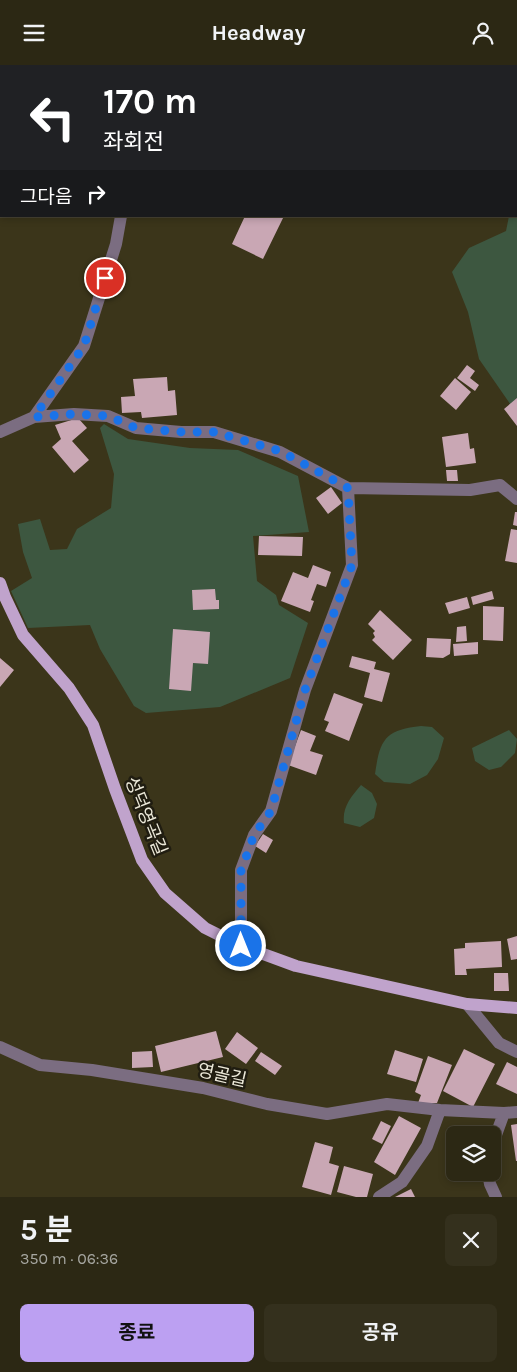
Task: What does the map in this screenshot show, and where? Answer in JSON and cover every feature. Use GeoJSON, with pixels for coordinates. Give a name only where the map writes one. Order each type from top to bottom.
{"type":"FeatureCollection","features":[{"type":"Feature","properties":{"kind":"main road","name":"성덕영곡길"},"geometry":{"type":"LineString","coordinates":[[0,583],[23,635],[69,688],[94,725],[115,789],[142,860],[166,893],[205,928],[241,946],[296,966],[467,1004],[517,1008]]}},
{"type":"Feature","properties":{"kind":"street"},"geometry":{"type":"LineString","coordinates":[[34,417],[84,346],[116,244],[121,217]]}},
{"type":"Feature","properties":{"kind":"street"},"geometry":{"type":"LineString","coordinates":[[0,432],[34,417],[74,414],[108,416],[136,428],[182,432],[214,432],[280,451],[348,488],[470,490],[500,485],[517,499]]}},
{"type":"Feature","properties":{"kind":"street"},"geometry":{"type":"LineString","coordinates":[[241,946],[241,871],[254,835],[271,811],[305,690],[352,565],[348,488]]}},
{"type":"Feature","properties":{"kind":"street"},"geometry":{"type":"LineString","coordinates":[[467,1004],[499,1043],[517,1052]]}},
{"type":"Feature","properties":{"kind":"street","name":"영골길"},"geometry":{"type":"LineString","coordinates":[[0,1047],[40,1065],[92,1070],[203,1088],[268,1104],[327,1114],[387,1104],[440,1110],[504,1113],[517,1111]]}},
{"type":"Feature","properties":{"kind":"street"},"geometry":{"type":"LineString","coordinates":[[379,1197],[402,1182],[427,1145],[440,1110]]}},
{"type":"Feature","properties":{"kind":"street"},"geometry":{"type":"LineString","coordinates":[[499,1126],[504,1113]]}},
{"type":"Feature","properties":{"kind":"street"},"geometry":{"type":"LineString","coordinates":[[489,1181],[496,1197]]}},
{"type":"Feature","properties":{"kind":"green space"},"geometry":{"type":"Polygon","coordinates":[[[509,217],[517,217],[517,414],[479,359],[468,312],[452,272],[469,248],[506,231],[509,217]]]}},
{"type":"Feature","properties":{"kind":"green space"},"geometry":{"type":"Polygon","coordinates":[[[104,424],[128,439],[190,448],[238,450],[298,476],[309,532],[253,536],[257,581],[276,595],[279,605],[308,623],[290,678],[220,707],[146,713],[134,706],[100,649],[90,625],[28,628],[11,591],[32,578],[23,552],[18,524],[40,519],[50,550],[67,549],[77,529],[111,508],[114,474],[100,428],[104,424]]]}},
{"type":"Feature","properties":{"kind":"green space"},"geometry":{"type":"Polygon","coordinates":[[[421,726],[432,727],[444,738],[438,759],[427,775],[410,784],[384,782],[375,774],[382,744],[386,738],[399,730],[421,726]]]}},
{"type":"Feature","properties":{"kind":"green space"},"geometry":{"type":"Polygon","coordinates":[[[509,730],[517,739],[515,753],[501,767],[489,770],[475,761],[472,748],[509,730]]]}},
{"type":"Feature","properties":{"kind":"green space"},"geometry":{"type":"Polygon","coordinates":[[[361,785],[372,793],[377,804],[374,818],[360,827],[344,823],[344,812],[361,785]]]}},
{"type":"Feature","properties":{"kind":"building"},"geometry":{"type":"Polygon","coordinates":[[[245,217],[284,217],[263,259],[232,244],[245,217]]]}},
{"type":"Feature","properties":{"kind":"building"},"geometry":{"type":"Polygon","coordinates":[[[467,365],[475,371],[470,378],[479,385],[475,391],[457,378],[467,365]]]}},
{"type":"Feature","properties":{"kind":"building"},"geometry":{"type":"Polygon","coordinates":[[[167,377],[168,391],[175,390],[177,415],[142,418],[141,412],[122,413],[121,397],[135,396],[133,379],[167,377]]]}},
{"type":"Feature","properties":{"kind":"building"},"geometry":{"type":"Polygon","coordinates":[[[455,378],[471,392],[456,410],[440,396],[455,378]]]}},
{"type":"Feature","properties":{"kind":"building"},"geometry":{"type":"Polygon","coordinates":[[[517,398],[517,426],[504,409],[517,398]]]}},
{"type":"Feature","properties":{"kind":"building"},"geometry":{"type":"Polygon","coordinates":[[[78,418],[87,428],[72,441],[89,460],[74,473],[52,447],[61,439],[55,425],[78,418]]]}},
{"type":"Feature","properties":{"kind":"building"},"geometry":{"type":"Polygon","coordinates":[[[468,433],[470,449],[474,448],[476,463],[446,467],[442,437],[468,433]]]}},
{"type":"Feature","properties":{"kind":"building"},"geometry":{"type":"Polygon","coordinates":[[[446,470],[457,470],[458,481],[447,481],[446,470]]]}},
{"type":"Feature","properties":{"kind":"building"},"geometry":{"type":"Polygon","coordinates":[[[331,487],[342,503],[328,514],[316,498],[331,487]]]}},
{"type":"Feature","properties":{"kind":"building"},"geometry":{"type":"Polygon","coordinates":[[[515,512],[517,512],[517,526],[513,525],[515,512]]]}},
{"type":"Feature","properties":{"kind":"building"},"geometry":{"type":"Polygon","coordinates":[[[511,529],[517,530],[517,563],[505,561],[511,529]]]}},
{"type":"Feature","properties":{"kind":"building"},"geometry":{"type":"Polygon","coordinates":[[[259,536],[303,537],[302,556],[258,555],[259,536]]]}},
{"type":"Feature","properties":{"kind":"building"},"geometry":{"type":"Polygon","coordinates":[[[313,565],[331,572],[326,587],[317,584],[311,600],[314,601],[310,612],[281,601],[293,572],[308,578],[313,565]]]}},
{"type":"Feature","properties":{"kind":"building"},"geometry":{"type":"Polygon","coordinates":[[[215,589],[216,600],[219,600],[219,609],[193,610],[192,590],[215,589]]]}},
{"type":"Feature","properties":{"kind":"building"},"geometry":{"type":"Polygon","coordinates":[[[492,591],[494,599],[473,605],[471,597],[492,591]]]}},
{"type":"Feature","properties":{"kind":"building"},"geometry":{"type":"Polygon","coordinates":[[[467,597],[470,608],[449,614],[445,603],[467,597]]]}},
{"type":"Feature","properties":{"kind":"building"},"geometry":{"type":"Polygon","coordinates":[[[483,606],[504,607],[503,641],[483,640],[483,606]]]}},
{"type":"Feature","properties":{"kind":"building"},"geometry":{"type":"Polygon","coordinates":[[[380,610],[412,640],[393,660],[372,640],[375,637],[373,633],[375,631],[368,624],[380,610]]]}},
{"type":"Feature","properties":{"kind":"building"},"geometry":{"type":"Polygon","coordinates":[[[466,626],[467,641],[456,642],[457,627],[466,626]]]}},
{"type":"Feature","properties":{"kind":"building"},"geometry":{"type":"Polygon","coordinates":[[[173,629],[210,632],[208,664],[193,663],[191,691],[169,689],[173,629]]]}},
{"type":"Feature","properties":{"kind":"building"},"geometry":{"type":"Polygon","coordinates":[[[427,638],[451,639],[450,654],[443,658],[426,657],[427,638]]]}},
{"type":"Feature","properties":{"kind":"building"},"geometry":{"type":"Polygon","coordinates":[[[478,642],[478,654],[454,656],[453,644],[478,642]]]}},
{"type":"Feature","properties":{"kind":"building"},"geometry":{"type":"Polygon","coordinates":[[[352,656],[376,662],[374,669],[390,673],[382,702],[364,697],[370,673],[349,667],[352,656]]]}},
{"type":"Feature","properties":{"kind":"building"},"geometry":{"type":"Polygon","coordinates":[[[0,658],[14,670],[0,687],[0,658]]]}},
{"type":"Feature","properties":{"kind":"building"},"geometry":{"type":"Polygon","coordinates":[[[334,693],[363,704],[349,741],[325,731],[329,722],[324,720],[334,693]]]}},
{"type":"Feature","properties":{"kind":"building"},"geometry":{"type":"Polygon","coordinates":[[[301,730],[316,736],[310,751],[323,755],[316,775],[288,765],[301,730]]]}},
{"type":"Feature","properties":{"kind":"building"},"geometry":{"type":"Polygon","coordinates":[[[263,834],[273,840],[266,853],[255,846],[263,834]]]}},
{"type":"Feature","properties":{"kind":"building"},"geometry":{"type":"Polygon","coordinates":[[[517,936],[517,959],[511,960],[507,939],[517,936]]]}},
{"type":"Feature","properties":{"kind":"building"},"geometry":{"type":"Polygon","coordinates":[[[501,941],[502,967],[466,969],[467,975],[455,975],[454,949],[465,948],[465,943],[501,941]]]}},
{"type":"Feature","properties":{"kind":"building"},"geometry":{"type":"Polygon","coordinates":[[[494,973],[508,973],[509,991],[494,991],[494,973]]]}},
{"type":"Feature","properties":{"kind":"building"},"geometry":{"type":"Polygon","coordinates":[[[216,1031],[223,1057],[161,1072],[155,1046],[216,1031]]]}},
{"type":"Feature","properties":{"kind":"building"},"geometry":{"type":"Polygon","coordinates":[[[237,1032],[258,1048],[246,1064],[225,1049],[237,1032]]]}},
{"type":"Feature","properties":{"kind":"building"},"geometry":{"type":"Polygon","coordinates":[[[464,1049],[495,1064],[473,1107],[443,1091],[464,1049]]]}},
{"type":"Feature","properties":{"kind":"building"},"geometry":{"type":"Polygon","coordinates":[[[395,1050],[423,1059],[416,1082],[387,1074],[395,1050]]]}},
{"type":"Feature","properties":{"kind":"building"},"geometry":{"type":"Polygon","coordinates":[[[152,1051],[153,1067],[132,1068],[132,1052],[152,1051]]]}},
{"type":"Feature","properties":{"kind":"building"},"geometry":{"type":"Polygon","coordinates":[[[261,1052],[282,1066],[275,1075],[255,1061],[261,1052]]]}},
{"type":"Feature","properties":{"kind":"building"},"geometry":{"type":"Polygon","coordinates":[[[428,1056],[452,1065],[437,1103],[418,1103],[421,1095],[415,1092],[428,1056]]]}},
{"type":"Feature","properties":{"kind":"building"},"geometry":{"type":"Polygon","coordinates":[[[507,1062],[517,1067],[517,1094],[496,1084],[507,1062]]]}},
{"type":"Feature","properties":{"kind":"building"},"geometry":{"type":"Polygon","coordinates":[[[399,1116],[421,1128],[395,1175],[374,1162],[399,1116]]]}},
{"type":"Feature","properties":{"kind":"building"},"geometry":{"type":"Polygon","coordinates":[[[381,1121],[391,1126],[382,1144],[372,1139],[381,1121]]]}},
{"type":"Feature","properties":{"kind":"building"},"geometry":{"type":"Polygon","coordinates":[[[517,1124],[517,1161],[516,1161],[511,1125],[517,1124]]]}},
{"type":"Feature","properties":{"kind":"building"},"geometry":{"type":"Polygon","coordinates":[[[315,1142],[333,1147],[329,1163],[339,1166],[331,1195],[302,1187],[315,1142]]]}},
{"type":"Feature","properties":{"kind":"building"},"geometry":{"type":"Polygon","coordinates":[[[344,1166],[373,1174],[367,1197],[356,1197],[337,1192],[344,1166]]]}},
{"type":"Feature","properties":{"kind":"building"},"geometry":{"type":"Polygon","coordinates":[[[411,1189],[415,1197],[395,1197],[411,1189]]]}},
{"type":"Feature","properties":{"kind":"route"},"geometry":{"type":"LineString","coordinates":[[105,278],[84,346],[34,417],[74,414],[108,416],[136,428],[182,432],[214,432],[280,451],[348,488],[352,565],[305,690],[271,811],[254,835],[241,871],[241,946]]}}]}
